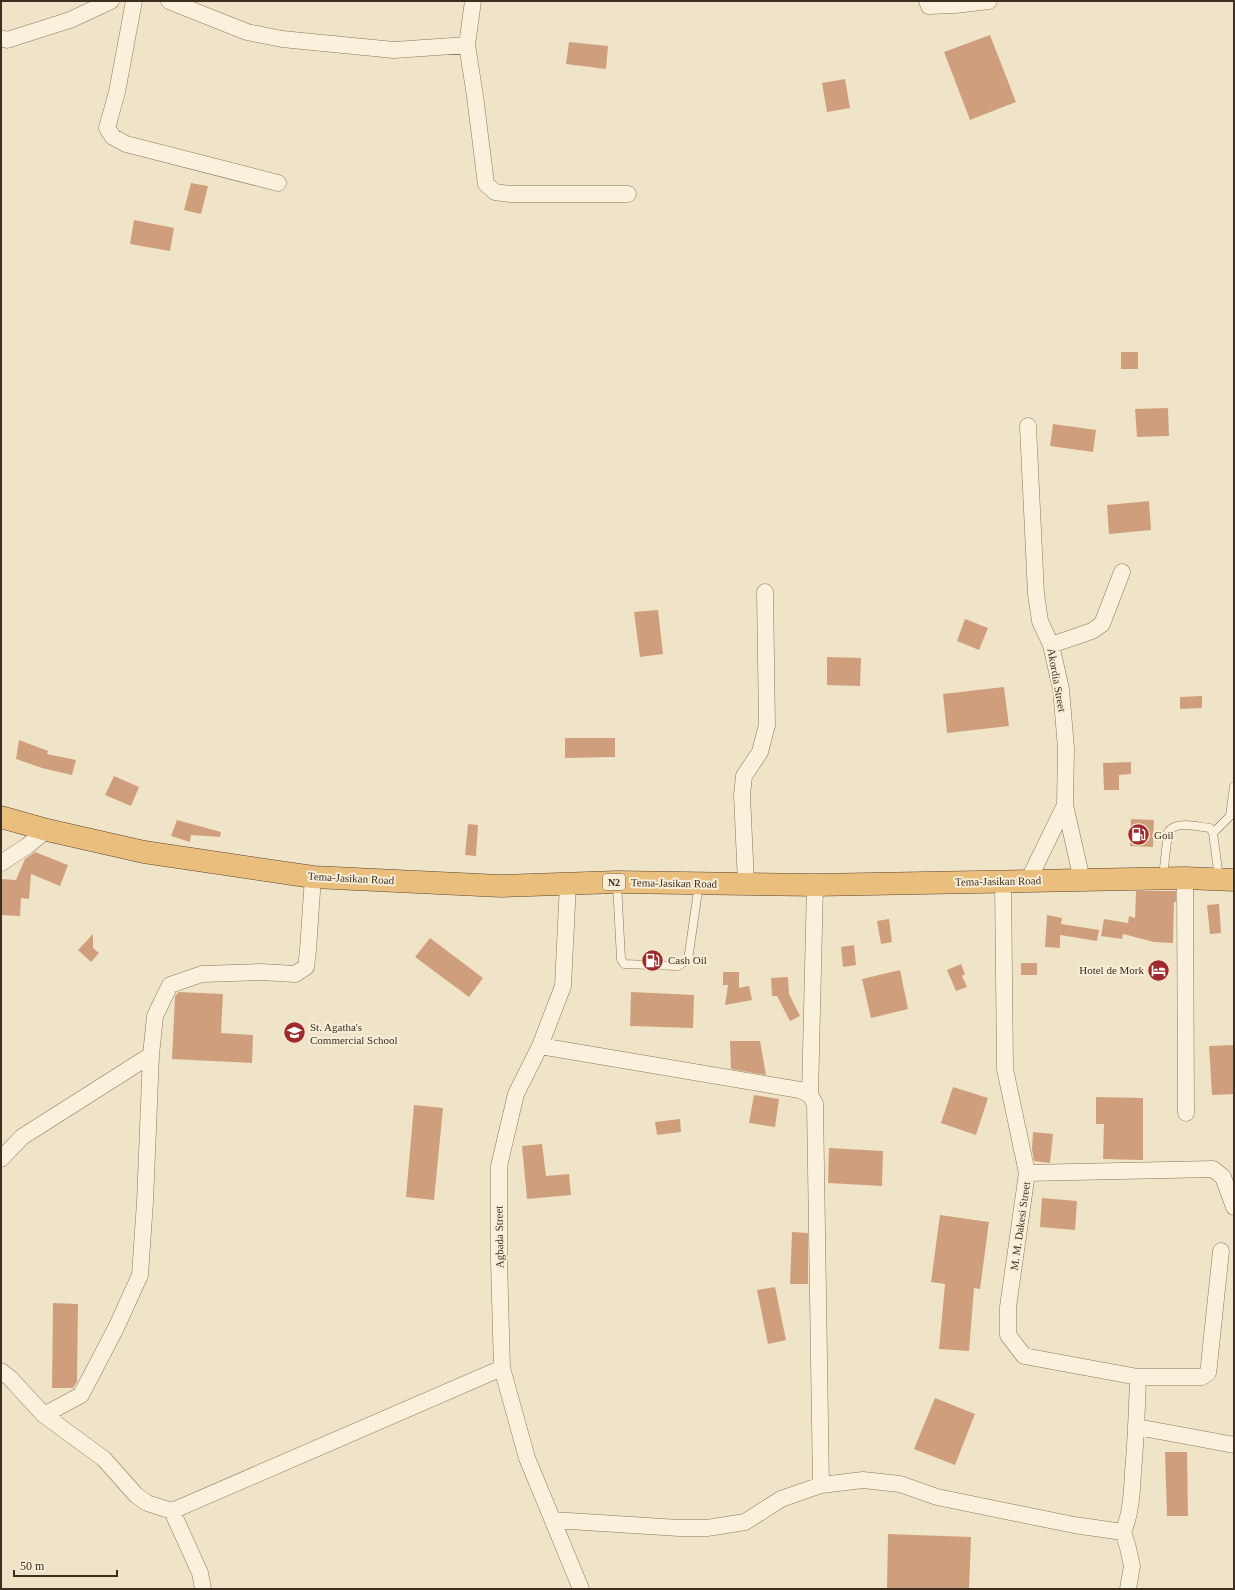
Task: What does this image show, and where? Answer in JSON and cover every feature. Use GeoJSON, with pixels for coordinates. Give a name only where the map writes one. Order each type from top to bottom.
{"type":"FeatureCollection","features":[{"type":"Feature","properties":{"kind":"highway","name":"Tema-Jasikan Road"},"geometry":{"type":"LineString","coordinates":[[1,817],[47,830],[144,852],[313,877],[501,886],[617,882],[746,883],[815,886],[1185,878],[1227,880]]}},
{"type":"Feature","properties":{"kind":"street"},"geometry":{"type":"LineString","coordinates":[[1,38],[7,40],[70,20],[111,1]]}},
{"type":"Feature","properties":{"kind":"street"},"geometry":{"type":"LineString","coordinates":[[134,1],[117,92],[107,128],[113,137],[126,144],[278,182]]}},
{"type":"Feature","properties":{"kind":"street"},"geometry":{"type":"LineString","coordinates":[[169,1],[246,32],[282,39],[394,50],[467,45]]}},
{"type":"Feature","properties":{"kind":"street"},"geometry":{"type":"LineString","coordinates":[[473,1],[467,45],[486,184],[495,192],[510,194],[628,194]]}},
{"type":"Feature","properties":{"kind":"street"},"geometry":{"type":"LineString","coordinates":[[927,1],[929,6],[989,1]]}},
{"type":"Feature","properties":{"kind":"street","name":"Akordia Street"},"geometry":{"type":"LineString","coordinates":[[1028,426],[1036,594],[1040,621],[1051,645],[1061,689],[1066,748],[1065,805],[1028,881]]}},
{"type":"Feature","properties":{"kind":"street"},"geometry":{"type":"LineString","coordinates":[[1051,645],[1092,631],[1102,624],[1122,572]]}},
{"type":"Feature","properties":{"kind":"street"},"geometry":{"type":"LineString","coordinates":[[746,883],[742,795],[744,776],[760,752],[767,725],[765,592]]}},
{"type":"Feature","properties":{"kind":"street"},"geometry":{"type":"LineString","coordinates":[[1065,805],[1082,880]]}},
{"type":"Feature","properties":{"kind":"street"},"geometry":{"type":"LineString","coordinates":[[1,863],[27,846],[47,830]]}},
{"type":"Feature","properties":{"kind":"street"},"geometry":{"type":"LineString","coordinates":[[44,1415],[81,1395],[116,1328],[140,1275],[145,1202],[151,1054],[155,1016],[170,985],[202,974],[261,972],[295,974],[306,967],[313,877]]}},
{"type":"Feature","properties":{"kind":"street"},"geometry":{"type":"LineString","coordinates":[[1185,878],[1186,1113]]}},
{"type":"Feature","properties":{"kind":"street","name":"M. M. Dakesi Street"},"geometry":{"type":"LineString","coordinates":[[1003,881],[1005,1069],[1027,1173],[1008,1307],[1008,1335],[1024,1356],[1138,1377],[1202,1377],[1208,1373],[1221,1251]]}},
{"type":"Feature","properties":{"kind":"street","name":"Agbada Street"},"geometry":{"type":"LineString","coordinates":[[568,883],[563,986],[540,1046],[516,1094],[498,1166],[502,1368],[527,1458],[581,1589]]}},
{"type":"Feature","properties":{"kind":"street"},"geometry":{"type":"LineString","coordinates":[[810,1095],[815,886]]}},
{"type":"Feature","properties":{"kind":"street"},"geometry":{"type":"LineString","coordinates":[[540,1046],[800,1090],[810,1095],[816,1104],[821,1485]]}},
{"type":"Feature","properties":{"kind":"street"},"geometry":{"type":"LineString","coordinates":[[1,1159],[22,1137],[151,1054]]}},
{"type":"Feature","properties":{"kind":"street"},"geometry":{"type":"LineString","coordinates":[[1027,1173],[1212,1169],[1223,1177],[1234,1207]]}},
{"type":"Feature","properties":{"kind":"street"},"geometry":{"type":"LineString","coordinates":[[1,1371],[10,1378],[44,1415],[104,1459],[136,1495],[147,1503],[172,1511],[502,1368]]}},
{"type":"Feature","properties":{"kind":"street"},"geometry":{"type":"LineString","coordinates":[[1128,1589],[1132,1566],[1123,1532],[1128,1522],[1129,1515],[1137,1427],[1138,1377]]}},
{"type":"Feature","properties":{"kind":"street"},"geometry":{"type":"LineString","coordinates":[[1137,1427],[1234,1445]]}},
{"type":"Feature","properties":{"kind":"street"},"geometry":{"type":"LineString","coordinates":[[553,1520],[679,1528],[707,1528],[745,1522],[781,1499],[821,1485],[863,1480],[900,1484],[937,1497],[1074,1525],[1123,1532]]}},
{"type":"Feature","properties":{"kind":"street"},"geometry":{"type":"LineString","coordinates":[[172,1511],[200,1573],[203,1589]]}},
{"type":"Feature","properties":{"kind":"lane"},"geometry":{"type":"LineString","coordinates":[[1213,833],[1230,816],[1234,786]]}},
{"type":"Feature","properties":{"kind":"lane"},"geometry":{"type":"LineString","coordinates":[[1163,879],[1168,832],[1171,827],[1177,825],[1210,828],[1213,833],[1227,880]]}},
{"type":"Feature","properties":{"kind":"lane"},"geometry":{"type":"LineString","coordinates":[[617,882],[622,959],[624,964],[678,966],[688,960],[699,883]]}},
{"type":"Feature","properties":{"kind":"building"},"geometry":{"type":"Polygon","coordinates":[[[990,35],[1016,102],[970,120],[944,52],[990,35]]]}},
{"type":"Feature","properties":{"kind":"building"},"geometry":{"type":"Polygon","coordinates":[[[569,42],[608,46],[606,69],[566,64],[569,42]]]}},
{"type":"Feature","properties":{"kind":"building"},"geometry":{"type":"Polygon","coordinates":[[[845,79],[850,108],[827,112],[822,83],[845,79]]]}},
{"type":"Feature","properties":{"kind":"building"},"geometry":{"type":"Polygon","coordinates":[[[191,183],[208,186],[201,214],[184,210],[191,183]]]}},
{"type":"Feature","properties":{"kind":"building"},"geometry":{"type":"Polygon","coordinates":[[[134,220],[174,228],[170,251],[130,244],[134,220]]]}},
{"type":"Feature","properties":{"kind":"building"},"geometry":{"type":"Polygon","coordinates":[[[1121,352],[1138,352],[1138,369],[1121,369],[1121,352]]]}},
{"type":"Feature","properties":{"kind":"building"},"geometry":{"type":"Polygon","coordinates":[[[1168,408],[1169,436],[1137,437],[1135,409],[1168,408]]]}},
{"type":"Feature","properties":{"kind":"building"},"geometry":{"type":"Polygon","coordinates":[[[1053,424],[1096,430],[1093,452],[1050,446],[1053,424]]]}},
{"type":"Feature","properties":{"kind":"building"},"geometry":{"type":"Polygon","coordinates":[[[1149,501],[1151,530],[1109,534],[1107,505],[1149,501]]]}},
{"type":"Feature","properties":{"kind":"building"},"geometry":{"type":"Polygon","coordinates":[[[658,610],[663,654],[640,657],[634,612],[658,610]]]}},
{"type":"Feature","properties":{"kind":"building"},"geometry":{"type":"Polygon","coordinates":[[[965,619],[988,628],[979,650],[957,641],[965,619]]]}},
{"type":"Feature","properties":{"kind":"building"},"geometry":{"type":"Polygon","coordinates":[[[827,657],[861,658],[860,686],[827,685],[827,657]]]}},
{"type":"Feature","properties":{"kind":"building"},"geometry":{"type":"Polygon","coordinates":[[[1004,687],[1009,726],[947,733],[943,694],[1004,687]]]}},
{"type":"Feature","properties":{"kind":"building"},"geometry":{"type":"Polygon","coordinates":[[[1202,696],[1202,708],[1180,709],[1180,697],[1202,696]]]}},
{"type":"Feature","properties":{"kind":"building"},"geometry":{"type":"Polygon","coordinates":[[[565,738],[615,738],[615,757],[565,758],[565,738]]]}},
{"type":"Feature","properties":{"kind":"building"},"geometry":{"type":"Polygon","coordinates":[[[19,740],[48,751],[47,754],[76,760],[72,775],[42,768],[16,759],[19,740]]]}},
{"type":"Feature","properties":{"kind":"building"},"geometry":{"type":"Polygon","coordinates":[[[1131,762],[1131,774],[1119,775],[1119,790],[1104,790],[1103,763],[1131,762]]]}},
{"type":"Feature","properties":{"kind":"building"},"geometry":{"type":"Polygon","coordinates":[[[114,776],[139,787],[131,806],[105,795],[114,776]]]}},
{"type":"Feature","properties":{"kind":"building"},"geometry":{"type":"Polygon","coordinates":[[[1131,819],[1154,820],[1153,847],[1130,846],[1131,819]]]}},
{"type":"Feature","properties":{"kind":"building"},"geometry":{"type":"Polygon","coordinates":[[[177,820],[221,832],[220,837],[191,835],[190,842],[171,836],[177,820]]]}},
{"type":"Feature","properties":{"kind":"building"},"geometry":{"type":"Polygon","coordinates":[[[468,824],[478,825],[476,856],[465,855],[468,824]]]}},
{"type":"Feature","properties":{"kind":"building"},"geometry":{"type":"Polygon","coordinates":[[[35,852],[68,865],[60,886],[31,874],[29,899],[21,898],[20,916],[1,915],[1,879],[16,880],[25,859],[35,852]]]}},
{"type":"Feature","properties":{"kind":"building"},"geometry":{"type":"Polygon","coordinates":[[[1136,891],[1176,891],[1176,902],[1174,902],[1173,943],[1154,942],[1123,934],[1122,939],[1101,936],[1104,919],[1128,923],[1129,916],[1135,918],[1136,891]]]}},
{"type":"Feature","properties":{"kind":"building"},"geometry":{"type":"Polygon","coordinates":[[[1219,904],[1221,933],[1210,934],[1207,905],[1219,904]]]}},
{"type":"Feature","properties":{"kind":"building"},"geometry":{"type":"Polygon","coordinates":[[[1047,915],[1062,918],[1061,924],[1099,930],[1097,941],[1060,935],[1060,948],[1045,947],[1047,915]]]}},
{"type":"Feature","properties":{"kind":"building"},"geometry":{"type":"Polygon","coordinates":[[[889,919],[892,942],[881,944],[877,921],[889,919]]]}},
{"type":"Feature","properties":{"kind":"building"},"geometry":{"type":"Polygon","coordinates":[[[93,934],[93,948],[99,953],[91,962],[78,950],[93,934]]]}},
{"type":"Feature","properties":{"kind":"building"},"geometry":{"type":"Polygon","coordinates":[[[430,938],[483,978],[469,997],[415,957],[430,938]]]}},
{"type":"Feature","properties":{"kind":"building"},"geometry":{"type":"Polygon","coordinates":[[[854,945],[856,965],[843,967],[841,947],[854,945]]]}},
{"type":"Feature","properties":{"kind":"building"},"geometry":{"type":"Polygon","coordinates":[[[1021,963],[1037,963],[1037,975],[1021,975],[1021,963]]]}},
{"type":"Feature","properties":{"kind":"building"},"geometry":{"type":"Polygon","coordinates":[[[961,964],[965,974],[962,976],[967,987],[956,991],[947,970],[961,964]]]}},
{"type":"Feature","properties":{"kind":"building"},"geometry":{"type":"Polygon","coordinates":[[[900,970],[908,1009],[871,1018],[862,979],[900,970]]]}},
{"type":"Feature","properties":{"kind":"building"},"geometry":{"type":"Polygon","coordinates":[[[723,972],[739,972],[739,988],[749,986],[752,1000],[725,1005],[728,985],[723,985],[723,972]]]}},
{"type":"Feature","properties":{"kind":"building"},"geometry":{"type":"Polygon","coordinates":[[[788,977],[789,994],[800,1016],[790,1021],[777,996],[772,996],[771,978],[788,977]]]}},
{"type":"Feature","properties":{"kind":"building"},"geometry":{"type":"Polygon","coordinates":[[[179,992],[223,994],[221,1033],[253,1035],[252,1063],[172,1059],[175,996],[179,992]]]}},
{"type":"Feature","properties":{"kind":"building"},"geometry":{"type":"Polygon","coordinates":[[[631,992],[694,995],[693,1028],[630,1026],[631,992]]]}},
{"type":"Feature","properties":{"kind":"building"},"geometry":{"type":"Polygon","coordinates":[[[730,1041],[760,1041],[766,1075],[731,1069],[730,1041]]]}},
{"type":"Feature","properties":{"kind":"building"},"geometry":{"type":"Polygon","coordinates":[[[1234,1045],[1234,1094],[1212,1095],[1209,1046],[1234,1045]]]}},
{"type":"Feature","properties":{"kind":"building"},"geometry":{"type":"Polygon","coordinates":[[[953,1087],[988,1098],[976,1135],[941,1123],[953,1087]]]}},
{"type":"Feature","properties":{"kind":"building"},"geometry":{"type":"Polygon","coordinates":[[[754,1095],[779,1099],[775,1127],[749,1123],[754,1095]]]}},
{"type":"Feature","properties":{"kind":"building"},"geometry":{"type":"Polygon","coordinates":[[[1096,1097],[1143,1098],[1143,1160],[1103,1159],[1104,1124],[1096,1124],[1096,1097]]]}},
{"type":"Feature","properties":{"kind":"building"},"geometry":{"type":"Polygon","coordinates":[[[414,1105],[443,1108],[434,1200],[406,1197],[414,1105]]]}},
{"type":"Feature","properties":{"kind":"building"},"geometry":{"type":"Polygon","coordinates":[[[680,1119],[681,1132],[657,1135],[655,1122],[680,1119]]]}},
{"type":"Feature","properties":{"kind":"building"},"geometry":{"type":"Polygon","coordinates":[[[1033,1132],[1053,1134],[1050,1163],[1034,1161],[1032,1149],[1033,1132]]]}},
{"type":"Feature","properties":{"kind":"building"},"geometry":{"type":"Polygon","coordinates":[[[542,1144],[546,1176],[569,1174],[571,1195],[527,1199],[522,1146],[542,1144]]]}},
{"type":"Feature","properties":{"kind":"building"},"geometry":{"type":"Polygon","coordinates":[[[829,1148],[883,1151],[882,1186],[828,1183],[829,1148]]]}},
{"type":"Feature","properties":{"kind":"building"},"geometry":{"type":"Polygon","coordinates":[[[1042,1198],[1077,1201],[1075,1230],[1040,1227],[1042,1198]]]}},
{"type":"Feature","properties":{"kind":"building"},"geometry":{"type":"Polygon","coordinates":[[[940,1215],[989,1222],[980,1289],[974,1288],[969,1351],[939,1349],[945,1284],[931,1282],[940,1215]]]}},
{"type":"Feature","properties":{"kind":"building"},"geometry":{"type":"Polygon","coordinates":[[[792,1232],[808,1233],[808,1284],[790,1284],[792,1232]]]}},
{"type":"Feature","properties":{"kind":"building"},"geometry":{"type":"Polygon","coordinates":[[[775,1287],[786,1340],[768,1344],[757,1290],[775,1287]]]}},
{"type":"Feature","properties":{"kind":"building"},"geometry":{"type":"Polygon","coordinates":[[[53,1303],[78,1304],[77,1382],[73,1388],[52,1388],[53,1303]]]}},
{"type":"Feature","properties":{"kind":"building"},"geometry":{"type":"Polygon","coordinates":[[[935,1398],[975,1414],[955,1465],[914,1449],[935,1398]]]}},
{"type":"Feature","properties":{"kind":"building"},"geometry":{"type":"Polygon","coordinates":[[[1165,1452],[1187,1452],[1188,1516],[1167,1516],[1165,1452]]]}},
{"type":"Feature","properties":{"kind":"building"},"geometry":{"type":"Polygon","coordinates":[[[888,1534],[971,1537],[969,1589],[887,1589],[888,1534]]]}},
{"type":"Feature","properties":{"kind":"place","name":"Goil"},"geometry":{"type":"Point","coordinates":[1138,835]}},
{"type":"Feature","properties":{"kind":"place","name":"Cash Oil"},"geometry":{"type":"Point","coordinates":[652,960]}},
{"type":"Feature","properties":{"kind":"place","name":"Hotel de Mork"},"geometry":{"type":"Point","coordinates":[1159,970]}},
{"type":"Feature","properties":{"kind":"place","name":"St. Agatha's Commercial School"},"geometry":{"type":"Point","coordinates":[295,1033]}}]}
